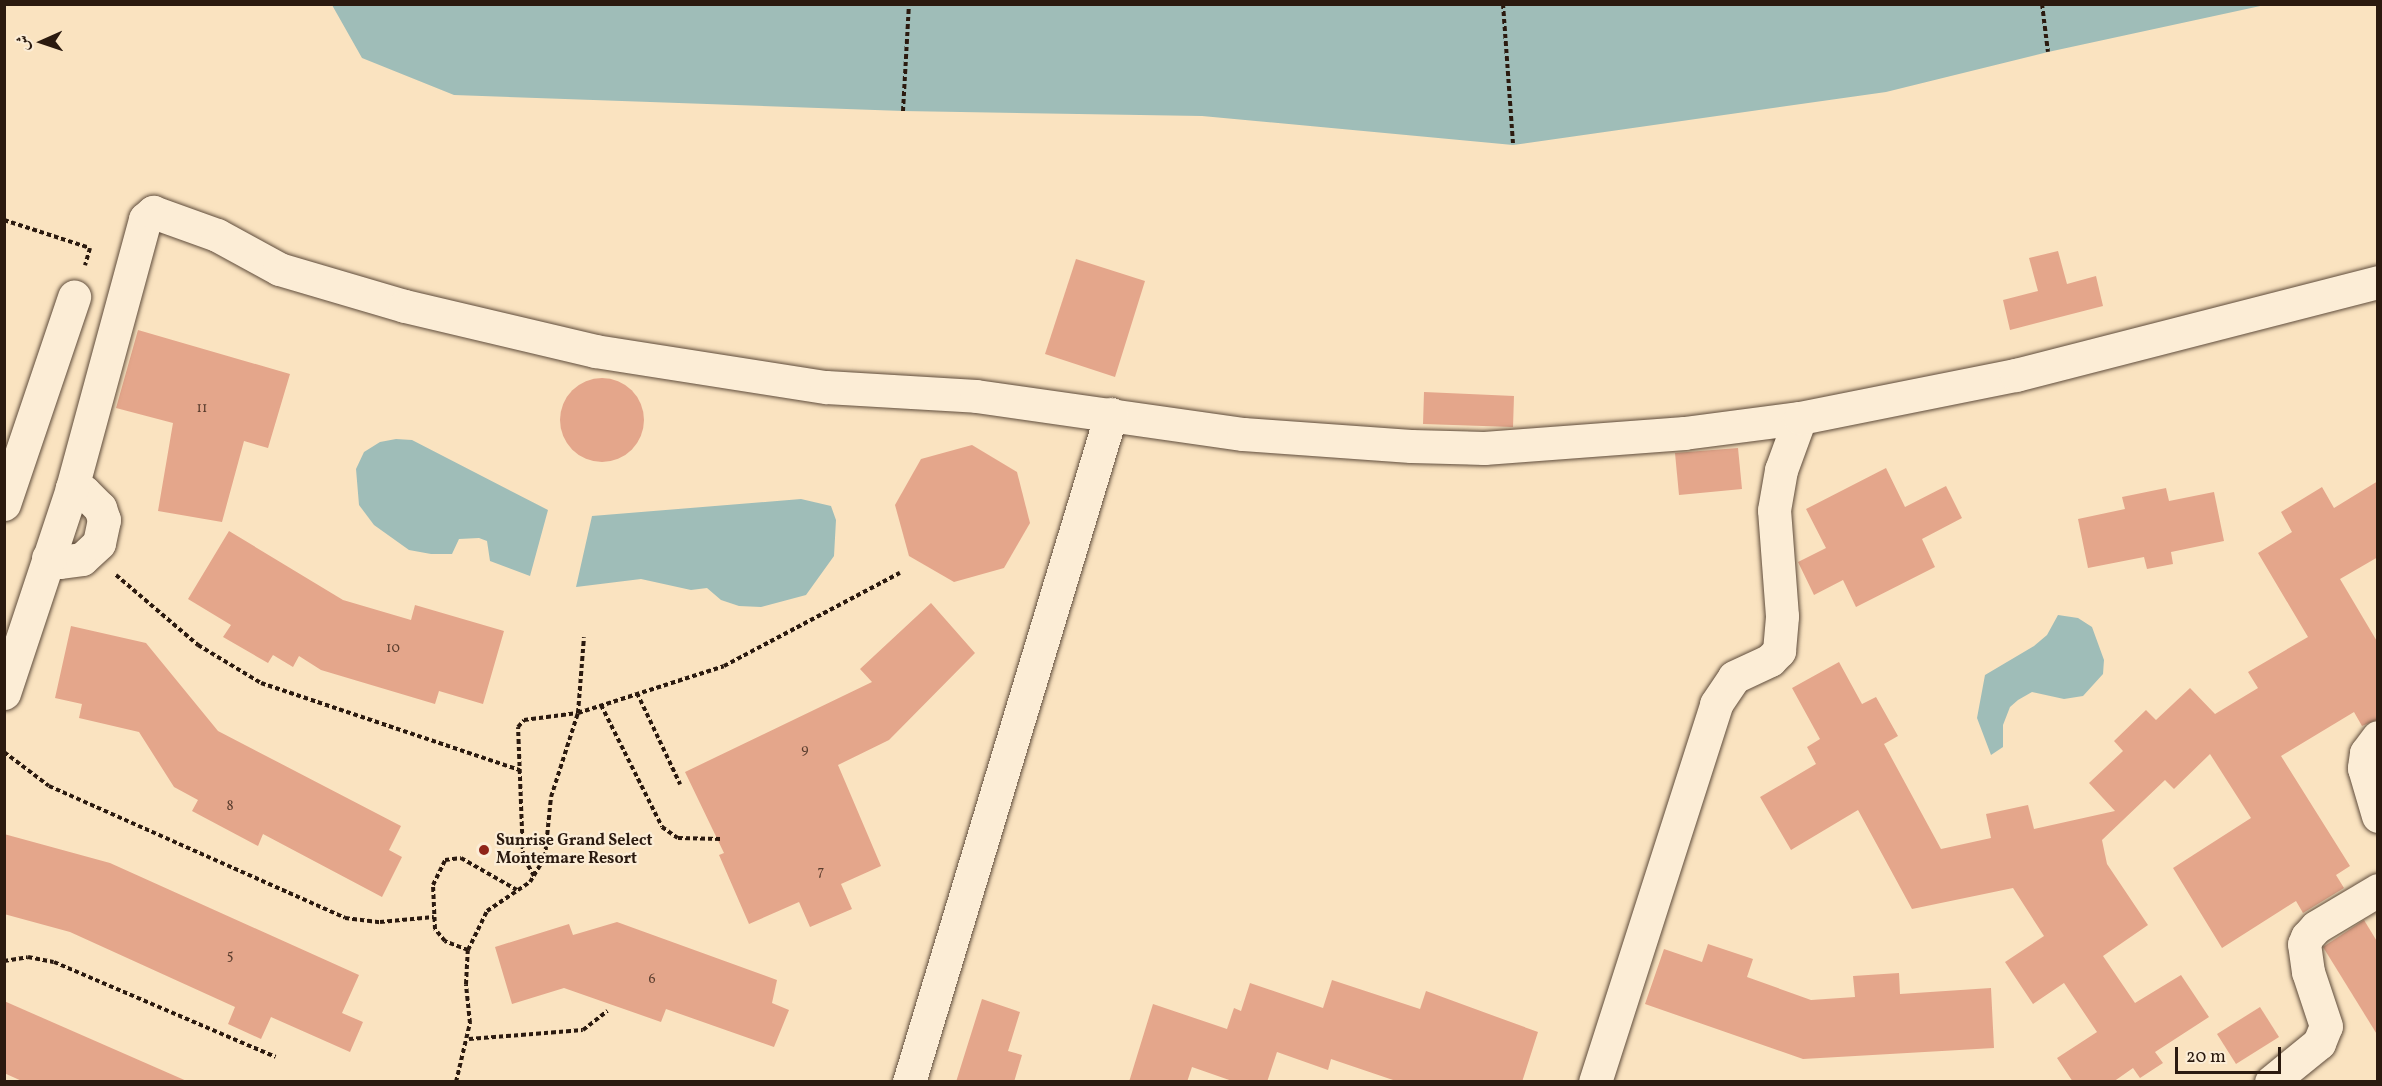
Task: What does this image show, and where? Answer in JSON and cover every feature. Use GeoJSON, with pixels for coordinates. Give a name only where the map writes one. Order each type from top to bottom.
{"type":"FeatureCollection","features":[{"type":"Feature","properties":{"kind":"street"},"geometry":{"type":"LineString","coordinates":[[4,693],[72,488],[145,219],[153,212],[217,235],[249,255],[311,280],[436,314],[595,351],[826,387],[976,396],[1243,434],[1484,448],[1684,433],[1800,418],[2016,375],[2378,282]]}},
{"type":"Feature","properties":{"kind":"street"},"geometry":{"type":"LineString","coordinates":[[4,504],[74,297]]}},
{"type":"Feature","properties":{"kind":"street"},"geometry":{"type":"LineString","coordinates":[[909,1082],[1111,414]]}},
{"type":"Feature","properties":{"kind":"street"},"geometry":{"type":"LineString","coordinates":[[1595,1082],[1716,704],[1734,677],[1770,660],[1779,651],[1782,616],[1774,510],[1780,470],[1800,418]]}},
{"type":"Feature","properties":{"kind":"street"},"geometry":{"type":"LineString","coordinates":[[48,558],[71,563],[92,552],[103,532],[100,508],[93,499],[72,488]]}},
{"type":"Feature","properties":{"kind":"street"},"geometry":{"type":"LineString","coordinates":[[2378,737],[2366,753],[2364,768],[2378,816]]}},
{"type":"Feature","properties":{"kind":"street"},"geometry":{"type":"LineString","coordinates":[[2271,1082],[2319,1043],[2326,1026],[2308,972],[2304,944],[2307,937],[2316,927],[2378,890]]}},
{"type":"Feature","properties":{"kind":"path"},"geometry":{"type":"LineString","coordinates":[[903,111],[909,4]]}},
{"type":"Feature","properties":{"kind":"path"},"geometry":{"type":"LineString","coordinates":[[1503,4],[1513,145]]}},
{"type":"Feature","properties":{"kind":"path"},"geometry":{"type":"LineString","coordinates":[[2042,4],[2048,52]]}},
{"type":"Feature","properties":{"kind":"path"},"geometry":{"type":"LineString","coordinates":[[4,220],[90,248],[74,297]]}},
{"type":"Feature","properties":{"kind":"path"},"geometry":{"type":"LineString","coordinates":[[92,552],[198,645],[261,683],[520,770]]}},
{"type":"Feature","properties":{"kind":"path"},"geometry":{"type":"LineString","coordinates":[[534,876],[523,856],[520,723],[530,717],[578,712],[724,666],[900,573]]}},
{"type":"Feature","properties":{"kind":"path"},"geometry":{"type":"LineString","coordinates":[[456,1082],[469,1039],[468,950],[488,911],[534,876],[545,857],[551,797],[578,712],[584,637]]}},
{"type":"Feature","properties":{"kind":"path"},"geometry":{"type":"LineString","coordinates":[[637,693],[680,784]]}},
{"type":"Feature","properties":{"kind":"path"},"geometry":{"type":"LineString","coordinates":[[601,705],[662,827],[678,838],[721,839]]}},
{"type":"Feature","properties":{"kind":"path"},"geometry":{"type":"LineString","coordinates":[[4,752],[49,786],[345,918],[380,922],[434,917]]}},
{"type":"Feature","properties":{"kind":"path"},"geometry":{"type":"LineString","coordinates":[[468,950],[440,938],[434,917],[434,880],[449,858],[461,858],[517,891]]}},
{"type":"Feature","properties":{"kind":"path"},"geometry":{"type":"LineString","coordinates":[[4,960],[28,957],[54,962],[276,1057]]}},
{"type":"Feature","properties":{"kind":"path"},"geometry":{"type":"LineString","coordinates":[[469,1039],[583,1030],[606,1011]]}},
{"type":"Feature","properties":{"kind":"water"},"geometry":{"type":"Polygon","coordinates":[[[332,5],[2265,5],[2048,52],[1886,92],[1513,145],[1202,116],[903,111],[454,95],[362,58],[332,5]]]}},
{"type":"Feature","properties":{"kind":"water"},"geometry":{"type":"Polygon","coordinates":[[[396,439],[412,440],[548,510],[530,576],[490,561],[487,541],[479,538],[459,539],[452,554],[431,554],[409,550],[374,525],[359,505],[356,469],[364,452],[380,442],[396,439]]]}},
{"type":"Feature","properties":{"kind":"water"},"geometry":{"type":"Polygon","coordinates":[[[801,499],[831,506],[836,520],[834,556],[806,595],[761,607],[739,606],[721,600],[707,588],[691,590],[641,579],[576,587],[592,516],[801,499]]]}},
{"type":"Feature","properties":{"kind":"water"},"geometry":{"type":"Polygon","coordinates":[[[2058,615],[2078,618],[2092,627],[2104,660],[2103,674],[2083,696],[2064,699],[2032,692],[2018,700],[2010,707],[2003,725],[2003,747],[1991,755],[1977,718],[1985,675],[2034,646],[2047,635],[2058,615]]]}},
{"type":"Feature","properties":{"kind":"building"},"geometry":{"type":"Polygon","coordinates":[[[2058,251],[2067,284],[2096,276],[2103,306],[2010,330],[2003,300],[2038,291],[2029,258],[2058,251]]]}},
{"type":"Feature","properties":{"kind":"building"},"geometry":{"type":"Polygon","coordinates":[[[1076,259],[1145,281],[1115,377],[1045,354],[1076,259]]]}},
{"type":"Feature","properties":{"kind":"building"},"geometry":{"type":"Polygon","coordinates":[[[138,330],[290,374],[268,448],[244,441],[222,522],[158,511],[173,423],[116,408],[138,330]]]}},
{"type":"Feature","properties":{"kind":"building"},"geometry":{"type":"Polygon","coordinates":[[[602,378],[618,381],[632,390],[641,404],[644,420],[641,436],[632,450],[618,459],[602,462],[586,459],[572,450],[563,436],[560,420],[563,404],[572,390],[586,381],[602,378]]]}},
{"type":"Feature","properties":{"kind":"building"},"geometry":{"type":"Polygon","coordinates":[[[1424,392],[1514,396],[1513,427],[1423,424],[1424,392]]]}},
{"type":"Feature","properties":{"kind":"building"},"geometry":{"type":"Polygon","coordinates":[[[972,445],[1017,472],[1030,523],[1004,568],[954,582],[909,556],[895,505],[921,459],[972,445]]]}},
{"type":"Feature","properties":{"kind":"building"},"geometry":{"type":"Polygon","coordinates":[[[1738,448],[1742,489],[1679,495],[1675,453],[1738,448]]]}},
{"type":"Feature","properties":{"kind":"building"},"geometry":{"type":"Polygon","coordinates":[[[1886,468],[1905,507],[1946,486],[1962,518],[1922,539],[1935,567],[1856,607],[1843,580],[1814,595],[1798,562],[1826,548],[1806,509],[1886,468]]]}},
{"type":"Feature","properties":{"kind":"building"},"geometry":{"type":"Polygon","coordinates":[[[2378,481],[2378,557],[2340,579],[2378,643],[2378,719],[2362,726],[2354,712],[2281,756],[2350,866],[2336,875],[2344,888],[2303,913],[2296,901],[2222,948],[2173,868],[2251,818],[2210,754],[2174,789],[2165,780],[2102,840],[2107,864],[2148,925],[2103,956],[2135,1003],[2181,975],[2209,1017],[2155,1052],[2163,1063],[2140,1078],[2133,1068],[2113,1082],[2073,1082],[2057,1058],[2097,1032],[2064,983],[2033,1004],[2005,962],[2044,936],[2013,888],[1912,909],[1858,810],[1791,850],[1760,797],[1816,764],[1807,747],[1820,739],[1792,688],[1839,662],[1862,704],[1876,697],[1898,736],[1884,744],[1941,849],[1991,838],[1986,814],[2028,805],[2034,829],[2115,811],[2089,783],[2123,751],[2114,741],[2146,710],[2156,720],[2190,688],[2215,714],[2258,688],[2248,672],[2308,637],[2258,553],[2292,532],[2281,512],[2322,487],[2334,508],[2378,481]]]}},
{"type":"Feature","properties":{"kind":"building"},"geometry":{"type":"Polygon","coordinates":[[[2166,488],[2169,501],[2214,492],[2224,541],[2171,552],[2173,564],[2147,569],[2144,557],[2088,568],[2078,519],[2125,509],[2122,497],[2166,488]]]}},
{"type":"Feature","properties":{"kind":"building"},"geometry":{"type":"Polygon","coordinates":[[[229,531],[343,600],[411,620],[415,605],[504,631],[483,704],[439,691],[435,704],[321,670],[299,656],[293,667],[273,655],[268,663],[223,637],[231,625],[188,599],[229,531]]]}},
{"type":"Feature","properties":{"kind":"building"},"geometry":{"type":"Polygon","coordinates":[[[931,603],[975,653],[889,740],[838,765],[881,866],[841,884],[852,909],[810,927],[799,902],[749,924],[719,855],[724,853],[685,772],[872,682],[860,669],[931,603]]]}},
{"type":"Feature","properties":{"kind":"building"},"geometry":{"type":"Polygon","coordinates":[[[71,626],[146,643],[218,731],[401,826],[389,850],[402,857],[382,897],[263,834],[258,846],[192,811],[198,800],[174,787],[139,732],[79,718],[82,704],[55,698],[71,626]]]}},
{"type":"Feature","properties":{"kind":"building"},"geometry":{"type":"Polygon","coordinates":[[[4,834],[110,863],[359,975],[342,1013],[363,1022],[350,1052],[271,1017],[261,1039],[228,1024],[235,1007],[70,932],[4,914],[4,834]]]}},
{"type":"Feature","properties":{"kind":"building"},"geometry":{"type":"Polygon","coordinates":[[[2364,920],[2378,943],[2378,1036],[2323,947],[2364,920]]]}},
{"type":"Feature","properties":{"kind":"building"},"geometry":{"type":"Polygon","coordinates":[[[617,922],[777,980],[772,1003],[789,1010],[774,1047],[666,1009],[661,1022],[564,988],[512,1004],[495,947],[569,924],[573,935],[617,922]]]}},
{"type":"Feature","properties":{"kind":"building"},"geometry":{"type":"Polygon","coordinates":[[[1708,944],[1753,959],[1747,977],[1811,1000],[1855,997],[1853,976],[1899,973],[1900,994],[1991,988],[1994,1048],[1803,1059],[1645,1004],[1664,949],[1702,962],[1708,944]]]}},
{"type":"Feature","properties":{"kind":"building"},"geometry":{"type":"Polygon","coordinates":[[[1332,980],[1420,1009],[1426,991],[1538,1032],[1522,1082],[1399,1082],[1331,1059],[1328,1070],[1277,1052],[1267,1082],[1235,1082],[1192,1067],[1187,1082],[1129,1082],[1153,1004],[1227,1029],[1234,1008],[1241,1011],[1250,983],[1323,1008],[1332,980]]]}},
{"type":"Feature","properties":{"kind":"building"},"geometry":{"type":"Polygon","coordinates":[[[982,999],[1020,1012],[1008,1051],[1022,1055],[1014,1082],[956,1082],[982,999]]]}},
{"type":"Feature","properties":{"kind":"building"},"geometry":{"type":"Polygon","coordinates":[[[4,1001],[189,1082],[24,1082],[4,1073],[4,1001]]]}},
{"type":"Feature","properties":{"kind":"building"},"geometry":{"type":"Polygon","coordinates":[[[2260,1007],[2279,1037],[2236,1064],[2217,1034],[2260,1007]]]}},
{"type":"Feature","properties":{"kind":"place","name":"Sunrise Grand Select Montemare Resort"},"geometry":{"type":"Point","coordinates":[484,850]}}]}
